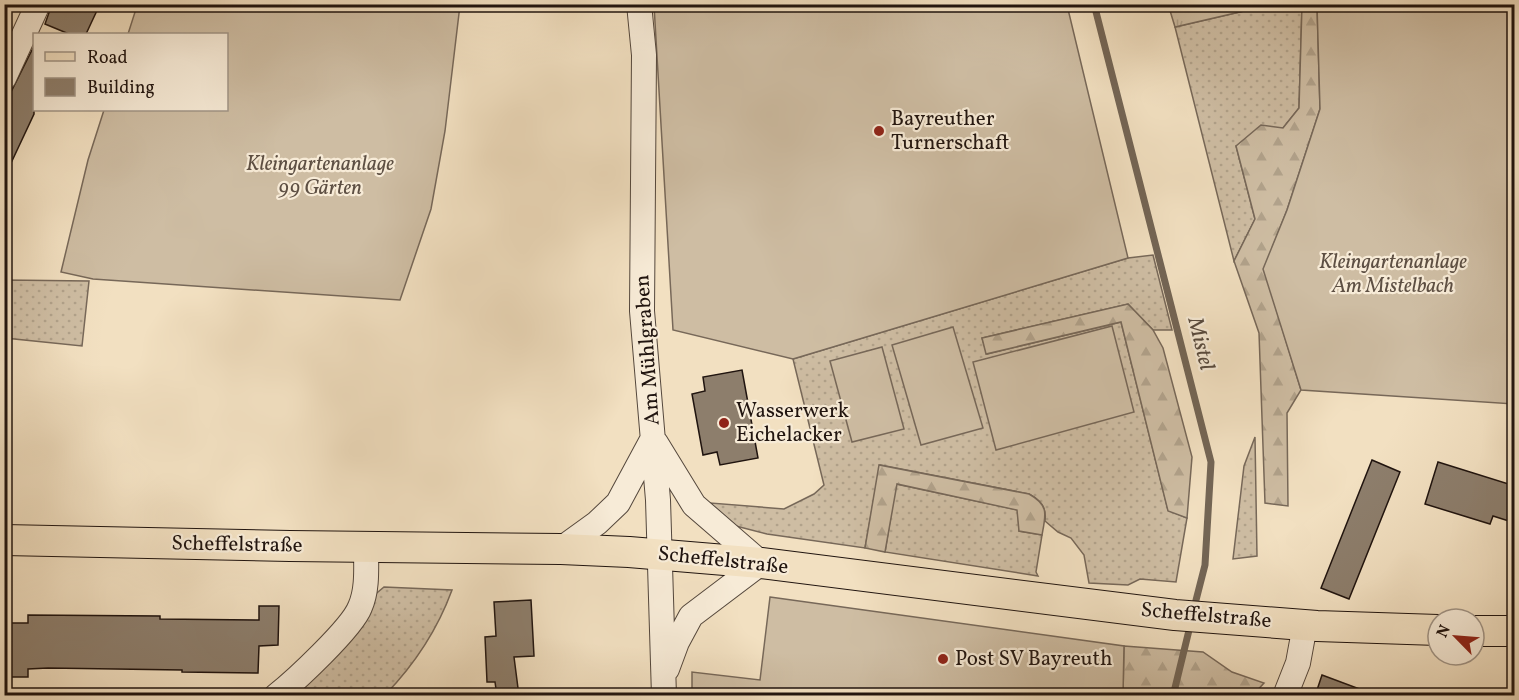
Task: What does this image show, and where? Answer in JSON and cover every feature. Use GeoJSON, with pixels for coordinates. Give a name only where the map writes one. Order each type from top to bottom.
{"type":"FeatureCollection","features":[{"type":"Feature","properties":{"kind":"main road","name":"Scheffelstraße"},"geometry":{"type":"LineString","coordinates":[[4,540],[561,549],[661,554],[760,563],[1175,615],[1305,625],[1426,630]]}},
{"type":"Feature","properties":{"kind":"main road"},"geometry":{"type":"LineString","coordinates":[[1486,631],[1515,631]]}},
{"type":"Feature","properties":{"kind":"street"},"geometry":{"type":"LineString","coordinates":[[4,78],[38,4]]}},
{"type":"Feature","properties":{"kind":"street","name":"Am Mühlgraben"},"geometry":{"type":"LineString","coordinates":[[639,4],[644,55],[642,311],[661,554],[663,688]]}},
{"type":"Feature","properties":{"kind":"street"},"geometry":{"type":"LineString","coordinates":[[561,549],[597,523],[618,503],[653,438]]}},
{"type":"Feature","properties":{"kind":"street"},"geometry":{"type":"LineString","coordinates":[[653,438],[694,505],[760,563],[691,616],[677,642],[663,688]]}},
{"type":"Feature","properties":{"kind":"street"},"geometry":{"type":"LineString","coordinates":[[276,696],[354,619],[364,593],[366,547]]}},
{"type":"Feature","properties":{"kind":"street"},"geometry":{"type":"LineString","coordinates":[[1285,696],[1298,663],[1305,625]]}},
{"type":"Feature","properties":{"kind":"green space"},"geometry":{"type":"Polygon","coordinates":[[[1168,4],[1270,4],[1270,5],[1175,27],[1168,4]]]}},
{"type":"Feature","properties":{"kind":"green space","name":"Kleingartenanlage 99 Gärten"},"geometry":{"type":"Polygon","coordinates":[[[136,5],[460,5],[445,131],[431,209],[400,300],[93,279],[61,272],[88,160],[104,111],[228,111],[228,33],[128,33],[136,5]]]}},
{"type":"Feature","properties":{"kind":"green space","name":"Bayreuther Turnerschaft"},"geometry":{"type":"Polygon","coordinates":[[[654,5],[1067,5],[1128,258],[793,359],[673,330],[654,5]]]}},
{"type":"Feature","properties":{"kind":"green space"},"geometry":{"type":"Polygon","coordinates":[[[1270,5],[1302,5],[1299,108],[1283,128],[1236,146],[1255,219],[1234,261],[1175,27],[1270,5]]]}},
{"type":"Feature","properties":{"kind":"green space"},"geometry":{"type":"Polygon","coordinates":[[[1302,5],[1317,5],[1320,109],[1287,210],[1264,269],[1301,390],[1287,413],[1288,506],[1265,503],[1259,333],[1234,261],[1255,219],[1236,146],[1261,125],[1283,128],[1299,108],[1302,5]]]}},
{"type":"Feature","properties":{"kind":"green space","name":"Kleingartenanlage Am Mistelbach"},"geometry":{"type":"Polygon","coordinates":[[[1317,5],[1514,5],[1514,404],[1301,390],[1263,269],[1287,210],[1320,109],[1317,5]]]}},
{"type":"Feature","properties":{"kind":"green space"},"geometry":{"type":"Polygon","coordinates":[[[1153,255],[1172,330],[1153,330],[1128,304],[982,338],[987,354],[1121,322],[1168,510],[1187,518],[1176,582],[1140,579],[1128,585],[1089,583],[1084,555],[1071,538],[1058,532],[1045,521],[1042,504],[1029,494],[880,465],[865,548],[767,534],[736,526],[718,514],[711,503],[784,509],[814,494],[824,485],[793,359],[1128,258],[1153,255]]]}},
{"type":"Feature","properties":{"kind":"green space"},"geometry":{"type":"Polygon","coordinates":[[[5,280],[89,281],[82,346],[5,338],[5,280]]]}},
{"type":"Feature","properties":{"kind":"green space"},"geometry":{"type":"Polygon","coordinates":[[[1128,304],[1153,330],[1163,348],[1192,457],[1187,518],[1168,511],[1121,322],[986,354],[982,338],[1128,304]]]}},
{"type":"Feature","properties":{"kind":"green space"},"geometry":{"type":"Polygon","coordinates":[[[1112,326],[1134,412],[996,450],[973,362],[1112,326]]]}},
{"type":"Feature","properties":{"kind":"green space"},"geometry":{"type":"Polygon","coordinates":[[[953,327],[983,428],[921,445],[892,345],[953,327]]]}},
{"type":"Feature","properties":{"kind":"green space"},"geometry":{"type":"Polygon","coordinates":[[[882,347],[904,429],[852,442],[830,361],[882,347]]]}},
{"type":"Feature","properties":{"kind":"green space"},"geometry":{"type":"Polygon","coordinates":[[[1255,437],[1257,556],[1233,559],[1244,466],[1255,437]]]}},
{"type":"Feature","properties":{"kind":"green space"},"geometry":{"type":"Polygon","coordinates":[[[879,465],[1029,494],[1043,506],[1042,535],[1019,531],[1017,510],[897,484],[885,552],[865,548],[879,465]]]}},
{"type":"Feature","properties":{"kind":"green space"},"geometry":{"type":"Polygon","coordinates":[[[896,484],[1018,510],[1019,531],[1042,535],[1036,572],[1038,576],[885,552],[896,484]]]}},
{"type":"Feature","properties":{"kind":"green space"},"geometry":{"type":"Polygon","coordinates":[[[384,587],[452,590],[432,633],[406,671],[385,695],[293,696],[372,597],[384,587]]]}},
{"type":"Feature","properties":{"kind":"green space","name":"Post SV Bayreuth"},"geometry":{"type":"Polygon","coordinates":[[[770,597],[1124,646],[1123,695],[692,695],[692,672],[760,680],[770,597]]]}},
{"type":"Feature","properties":{"kind":"green space"},"geometry":{"type":"Polygon","coordinates":[[[1124,646],[1203,652],[1232,672],[1264,683],[1253,695],[1123,696],[1124,646]]]}},
{"type":"Feature","properties":{"kind":"building"},"geometry":{"type":"Polygon","coordinates":[[[52,4],[100,4],[86,33],[67,33],[45,24],[52,4]]]}},
{"type":"Feature","properties":{"kind":"building"},"geometry":{"type":"Polygon","coordinates":[[[33,48],[34,114],[4,178],[4,106],[33,48]]]}},
{"type":"Feature","properties":{"kind":"building","name":"Wasserwerk Eichelacker"},"geometry":{"type":"Polygon","coordinates":[[[742,370],[758,458],[720,465],[717,452],[703,455],[692,394],[705,391],[703,377],[742,370]]]}},
{"type":"Feature","properties":{"kind":"building"},"geometry":{"type":"Polygon","coordinates":[[[1372,460],[1400,472],[1349,599],[1321,588],[1372,460]]]}},
{"type":"Feature","properties":{"kind":"building"},"geometry":{"type":"Polygon","coordinates":[[[1438,462],[1515,486],[1515,523],[1493,516],[1490,524],[1425,504],[1438,462]]]}},
{"type":"Feature","properties":{"kind":"building"},"geometry":{"type":"Polygon","coordinates":[[[531,600],[534,656],[514,657],[519,696],[497,696],[495,682],[487,682],[485,637],[496,636],[494,602],[531,600]]]}},
{"type":"Feature","properties":{"kind":"building"},"geometry":{"type":"Polygon","coordinates":[[[259,606],[279,606],[278,645],[259,646],[258,673],[48,668],[28,669],[28,677],[9,677],[8,672],[4,672],[4,627],[10,627],[10,623],[28,623],[28,615],[160,616],[160,619],[259,620],[259,606]]]}},
{"type":"Feature","properties":{"kind":"building"},"geometry":{"type":"Polygon","coordinates":[[[1322,675],[1373,694],[1373,696],[1315,696],[1322,675]]]}},
{"type":"Feature","properties":{"kind":"waterway","name":"Mistel"},"geometry":{"type":"LineString","coordinates":[[1094,4],[1211,462],[1205,565],[1194,608]]}},
{"type":"Feature","properties":{"kind":"waterway","name":"Mistel"},"geometry":{"type":"LineString","coordinates":[[1173,696],[1191,622]]}},
{"type":"Feature","properties":{"kind":"place","name":"Bayreuther Turnerschaft"},"geometry":{"type":"Point","coordinates":[879,131]}},
{"type":"Feature","properties":{"kind":"place","name":"Wasserwerk Eichelacker"},"geometry":{"type":"Point","coordinates":[724,423]}},
{"type":"Feature","properties":{"kind":"place","name":"Post SV Bayreuth"},"geometry":{"type":"Point","coordinates":[943,659]}}]}
